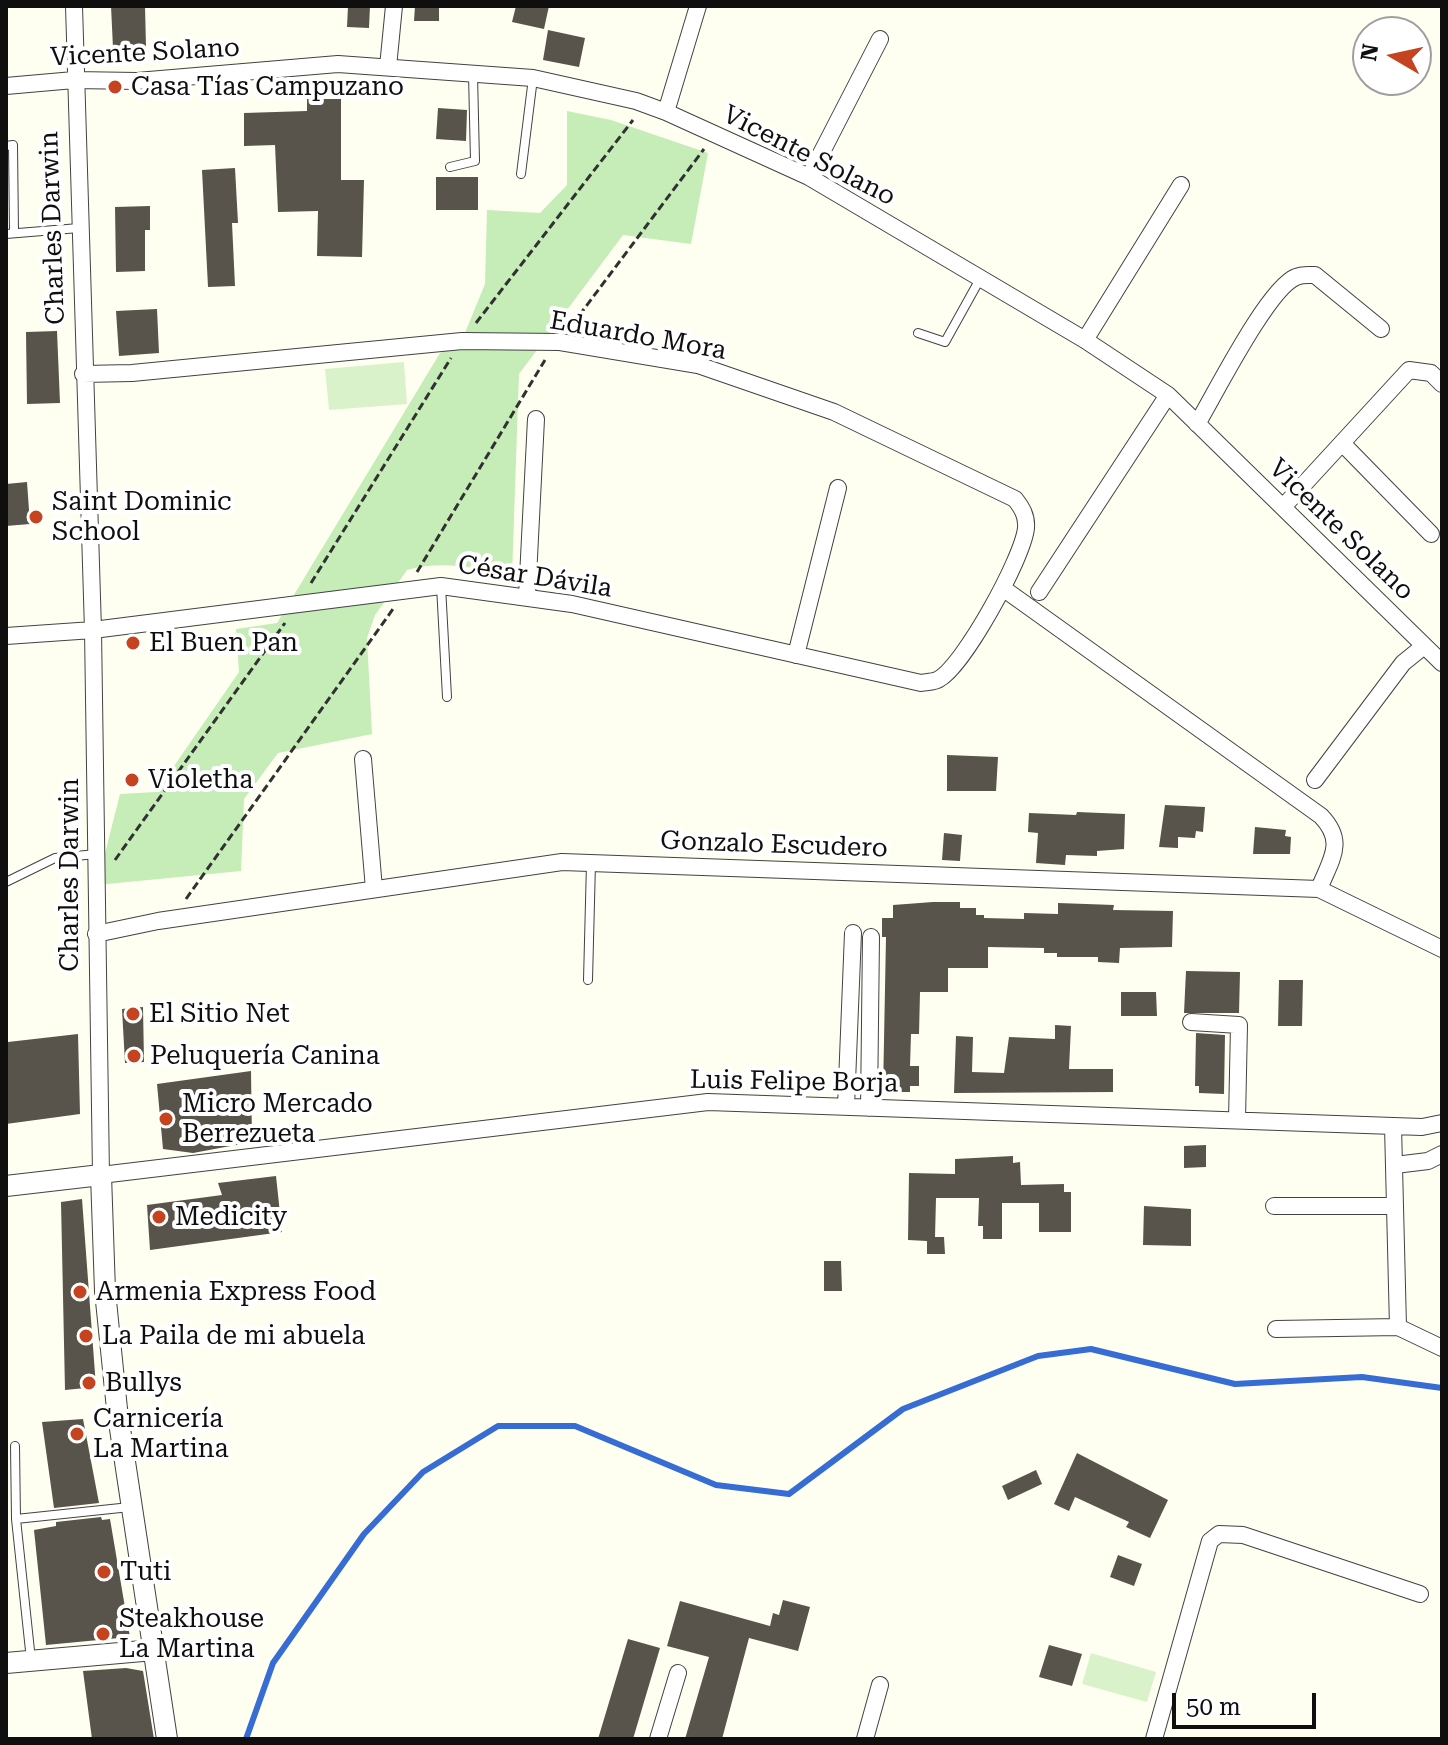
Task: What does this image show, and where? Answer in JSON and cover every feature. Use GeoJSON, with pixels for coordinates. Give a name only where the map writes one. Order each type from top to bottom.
{"type":"FeatureCollection","features":[{"type":"Feature","properties":{"kind":"street","name":"Charles Darwin"},"geometry":{"type":"LineString","coordinates":[[74,6],[93,630],[96,934],[105,1291],[132,1507],[167,1739]]}},
{"type":"Feature","properties":{"kind":"street"},"geometry":{"type":"LineString","coordinates":[[388,67],[394,6]]}},
{"type":"Feature","properties":{"kind":"street"},"geometry":{"type":"LineString","coordinates":[[666,112],[698,6]]}},
{"type":"Feature","properties":{"kind":"street"},"geometry":{"type":"LineString","coordinates":[[809,177],[880,39]]}},
{"type":"Feature","properties":{"kind":"street","name":"Vicente Solano"},"geometry":{"type":"LineString","coordinates":[[6,86],[74,80],[137,81],[338,64],[533,78],[666,112],[809,177],[1085,340],[1168,395],[1442,663]]}},
{"type":"Feature","properties":{"kind":"street"},"geometry":{"type":"LineString","coordinates":[[1085,340],[1181,185]]}},
{"type":"Feature","properties":{"kind":"street"},"geometry":{"type":"LineString","coordinates":[[1197,424],[1261,316],[1279,291],[1294,277],[1315,275],[1381,329]]}},
{"type":"Feature","properties":{"kind":"street","name":"Eduardo Mora"},"geometry":{"type":"LineString","coordinates":[[83,374],[132,373],[462,341],[560,342],[714,370],[834,412],[1006,494],[1022,507],[1026,527],[1004,589]]}},
{"type":"Feature","properties":{"kind":"street"},"geometry":{"type":"LineString","coordinates":[[1283,507],[1409,370],[1431,373],[1442,384]]}},
{"type":"Feature","properties":{"kind":"street"},"geometry":{"type":"LineString","coordinates":[[1039,592],[1168,395]]}},
{"type":"Feature","properties":{"kind":"street"},"geometry":{"type":"LineString","coordinates":[[527,597],[536,419]]}},
{"type":"Feature","properties":{"kind":"street"},"geometry":{"type":"LineString","coordinates":[[1342,443],[1431,534]]}},
{"type":"Feature","properties":{"kind":"street"},"geometry":{"type":"LineString","coordinates":[[796,655],[838,488]]}},
{"type":"Feature","properties":{"kind":"street","name":"César Dávila"},"geometry":{"type":"LineString","coordinates":[[6,636],[93,630],[441,586],[527,597],[921,683],[939,680],[1004,589]]}},
{"type":"Feature","properties":{"kind":"street"},"geometry":{"type":"LineString","coordinates":[[1004,589],[1321,816],[1334,834],[1337,845],[1319,889]]}},
{"type":"Feature","properties":{"kind":"street"},"geometry":{"type":"LineString","coordinates":[[1315,780],[1397,669],[1424,646]]}},
{"type":"Feature","properties":{"kind":"street"},"geometry":{"type":"LineString","coordinates":[[363,759],[374,889]]}},
{"type":"Feature","properties":{"kind":"street","name":"Gonzalo Escudero"},"geometry":{"type":"LineString","coordinates":[[96,934],[562,862],[1319,889],[1442,949]]}},
{"type":"Feature","properties":{"kind":"street"},"geometry":{"type":"LineString","coordinates":[[846,1107],[853,933]]}},
{"type":"Feature","properties":{"kind":"street"},"geometry":{"type":"LineString","coordinates":[[869,1108],[871,937]]}},
{"type":"Feature","properties":{"kind":"street"},"geometry":{"type":"LineString","coordinates":[[1191,1022],[1239,1025],[1237,1120]]}},
{"type":"Feature","properties":{"kind":"street","name":"Luis Felipe Borja"},"geometry":{"type":"LineString","coordinates":[[6,1186],[708,1102],[1422,1127],[1442,1123]]}},
{"type":"Feature","properties":{"kind":"street"},"geometry":{"type":"LineString","coordinates":[[1393,1126],[1398,1327]]}},
{"type":"Feature","properties":{"kind":"street"},"geometry":{"type":"LineString","coordinates":[[1395,1165],[1428,1161],[1442,1154]]}},
{"type":"Feature","properties":{"kind":"street"},"geometry":{"type":"LineString","coordinates":[[1274,1206],[1394,1206]]}},
{"type":"Feature","properties":{"kind":"street"},"geometry":{"type":"LineString","coordinates":[[1276,1329],[1398,1327],[1442,1348]]}},
{"type":"Feature","properties":{"kind":"street"},"geometry":{"type":"LineString","coordinates":[[1154,1739],[1210,1541],[1219,1534],[1243,1535],[1420,1594]]}},
{"type":"Feature","properties":{"kind":"street"},"geometry":{"type":"LineString","coordinates":[[6,1663],[154,1650]]}},
{"type":"Feature","properties":{"kind":"street"},"geometry":{"type":"LineString","coordinates":[[658,1739],[678,1673]]}},
{"type":"Feature","properties":{"kind":"street"},"geometry":{"type":"LineString","coordinates":[[865,1739],[880,1685]]}},
{"type":"Feature","properties":{"kind":"lane"},"geometry":{"type":"LineString","coordinates":[[450,167],[475,161],[473,73]]}},
{"type":"Feature","properties":{"kind":"lane"},"geometry":{"type":"LineString","coordinates":[[521,174],[533,78]]}},
{"type":"Feature","properties":{"kind":"lane"},"geometry":{"type":"LineString","coordinates":[[6,146],[13,145],[10,233],[79,228]]}},
{"type":"Feature","properties":{"kind":"lane"},"geometry":{"type":"LineString","coordinates":[[918,333],[945,342],[981,278]]}},
{"type":"Feature","properties":{"kind":"lane"},"geometry":{"type":"LineString","coordinates":[[441,586],[447,697]]}},
{"type":"Feature","properties":{"kind":"lane"},"geometry":{"type":"LineString","coordinates":[[6,882],[55,858],[97,854]]}},
{"type":"Feature","properties":{"kind":"lane"},"geometry":{"type":"LineString","coordinates":[[588,980],[591,863]]}},
{"type":"Feature","properties":{"kind":"lane"},"geometry":{"type":"LineString","coordinates":[[15,1446],[16,1519],[31,1661]]}},
{"type":"Feature","properties":{"kind":"lane"},"geometry":{"type":"LineString","coordinates":[[16,1519],[132,1507]]}},
{"type":"Feature","properties":{"kind":"path"},"geometry":{"type":"LineString","coordinates":[[97,885],[297,605],[462,341],[645,105]]}},
{"type":"Feature","properties":{"kind":"path"},"geometry":{"type":"LineString","coordinates":[[171,920],[405,592],[531,378],[716,133]]}},
{"type":"Feature","properties":{"kind":"green space"},"geometry":{"type":"Polygon","coordinates":[[[567,111],[611,120],[708,153],[691,244],[623,235],[519,374],[512,576],[446,565],[407,570],[375,615],[367,638],[372,734],[278,753],[244,799],[241,871],[97,885],[120,794],[156,792],[239,672],[236,629],[277,623],[440,353],[462,340],[485,284],[487,210],[540,213],[567,185],[567,111]]]}},
{"type":"Feature","properties":{"kind":"green space"},"geometry":{"type":"Polygon","coordinates":[[[404,362],[407,404],[329,410],[325,369],[404,362]]]}},
{"type":"Feature","properties":{"kind":"green space"},"geometry":{"type":"Polygon","coordinates":[[[1091,1653],[1156,1672],[1147,1702],[1082,1684],[1091,1653]]]}},
{"type":"Feature","properties":{"kind":"building"},"geometry":{"type":"Polygon","coordinates":[[[111,6],[145,6],[146,47],[113,48],[111,6]]]}},
{"type":"Feature","properties":{"kind":"building"},"geometry":{"type":"Polygon","coordinates":[[[348,6],[370,6],[369,28],[347,27],[348,6]]]}},
{"type":"Feature","properties":{"kind":"building"},"geometry":{"type":"Polygon","coordinates":[[[415,6],[439,6],[439,21],[414,21],[415,6]]]}},
{"type":"Feature","properties":{"kind":"building"},"geometry":{"type":"Polygon","coordinates":[[[516,6],[549,6],[544,29],[512,22],[516,6]]]}},
{"type":"Feature","properties":{"kind":"building"},"geometry":{"type":"Polygon","coordinates":[[[548,30],[585,38],[579,67],[543,60],[548,30]]]}},
{"type":"Feature","properties":{"kind":"building"},"geometry":{"type":"Polygon","coordinates":[[[307,99],[341,99],[341,180],[364,180],[362,257],[317,256],[318,211],[278,212],[275,145],[244,146],[244,113],[307,111],[307,99]]]}},
{"type":"Feature","properties":{"kind":"building"},"geometry":{"type":"Polygon","coordinates":[[[438,108],[467,110],[466,141],[436,139],[438,108]]]}},
{"type":"Feature","properties":{"kind":"building"},"geometry":{"type":"Polygon","coordinates":[[[235,168],[238,223],[232,223],[235,286],[208,287],[202,170],[235,168]]]}},
{"type":"Feature","properties":{"kind":"building"},"geometry":{"type":"Polygon","coordinates":[[[436,177],[478,177],[478,210],[436,210],[436,177]]]}},
{"type":"Feature","properties":{"kind":"building"},"geometry":{"type":"Polygon","coordinates":[[[150,206],[150,230],[145,230],[145,271],[116,272],[115,207],[150,206]]]}},
{"type":"Feature","properties":{"kind":"building"},"geometry":{"type":"Polygon","coordinates":[[[157,309],[159,353],[119,356],[116,311],[157,309]]]}},
{"type":"Feature","properties":{"kind":"building"},"geometry":{"type":"Polygon","coordinates":[[[57,331],[60,403],[27,404],[26,332],[57,331]]]}},
{"type":"Feature","properties":{"kind":"building"},"geometry":{"type":"Polygon","coordinates":[[[27,482],[30,524],[6,526],[6,484],[27,482]]]}},
{"type":"Feature","properties":{"kind":"building"},"geometry":{"type":"Polygon","coordinates":[[[947,755],[998,757],[996,791],[947,791],[947,755]]]}},
{"type":"Feature","properties":{"kind":"building"},"geometry":{"type":"Polygon","coordinates":[[[1165,805],[1205,807],[1203,832],[1196,831],[1195,838],[1178,837],[1178,848],[1159,847],[1165,805]]]}},
{"type":"Feature","properties":{"kind":"building"},"geometry":{"type":"Polygon","coordinates":[[[1077,812],[1125,814],[1124,849],[1097,851],[1097,856],[1066,855],[1065,865],[1036,863],[1038,833],[1028,832],[1029,813],[1076,815],[1077,812]]]}},
{"type":"Feature","properties":{"kind":"building"},"geometry":{"type":"Polygon","coordinates":[[[1255,827],[1286,830],[1285,836],[1291,837],[1290,854],[1253,854],[1255,827]]]}},
{"type":"Feature","properties":{"kind":"building"},"geometry":{"type":"Polygon","coordinates":[[[944,833],[962,835],[960,861],[942,860],[944,833]]]}},
{"type":"Feature","properties":{"kind":"building"},"geometry":{"type":"Polygon","coordinates":[[[960,902],[960,908],[976,908],[976,915],[984,915],[984,918],[1024,919],[1024,913],[1058,914],[1058,903],[1114,905],[1113,910],[1173,911],[1172,947],[1120,948],[1119,963],[1098,962],[1098,957],[1057,957],[1057,953],[1044,953],[1044,948],[988,947],[988,968],[948,968],[948,992],[920,992],[919,1034],[911,1034],[910,1066],[919,1066],[919,1086],[910,1086],[910,1092],[883,1092],[886,937],[882,937],[882,918],[893,918],[893,905],[960,902]]]}},
{"type":"Feature","properties":{"kind":"building"},"geometry":{"type":"Polygon","coordinates":[[[1186,971],[1240,972],[1239,1013],[1184,1013],[1186,971]]]}},
{"type":"Feature","properties":{"kind":"building"},"geometry":{"type":"Polygon","coordinates":[[[1279,980],[1303,980],[1302,1026],[1278,1026],[1279,980]]]}},
{"type":"Feature","properties":{"kind":"building"},"geometry":{"type":"Polygon","coordinates":[[[1121,992],[1156,992],[1157,1016],[1121,1016],[1121,992]]]}},
{"type":"Feature","properties":{"kind":"building"},"geometry":{"type":"Polygon","coordinates":[[[143,1007],[144,1062],[125,1063],[122,1009],[143,1007]]]}},
{"type":"Feature","properties":{"kind":"building"},"geometry":{"type":"Polygon","coordinates":[[[1055,1025],[1071,1026],[1069,1069],[1113,1069],[1113,1092],[954,1093],[956,1036],[973,1037],[972,1072],[1004,1073],[1009,1037],[1055,1039],[1055,1025]]]}},
{"type":"Feature","properties":{"kind":"building"},"geometry":{"type":"Polygon","coordinates":[[[1196,1033],[1225,1035],[1224,1094],[1199,1093],[1199,1086],[1195,1086],[1196,1033]]]}},
{"type":"Feature","properties":{"kind":"building"},"geometry":{"type":"Polygon","coordinates":[[[78,1034],[80,1114],[6,1124],[8,1042],[78,1034]]]}},
{"type":"Feature","properties":{"kind":"building"},"geometry":{"type":"Polygon","coordinates":[[[251,1071],[252,1142],[193,1153],[163,1149],[157,1084],[251,1071]]]}},
{"type":"Feature","properties":{"kind":"building"},"geometry":{"type":"Polygon","coordinates":[[[1206,1145],[1206,1167],[1184,1168],[1184,1146],[1206,1145]]]}},
{"type":"Feature","properties":{"kind":"building"},"geometry":{"type":"Polygon","coordinates":[[[1013,1156],[1013,1163],[1020,1162],[1021,1185],[1064,1184],[1064,1192],[1071,1192],[1071,1232],[1039,1232],[1039,1203],[1002,1203],[1002,1239],[983,1239],[983,1226],[978,1226],[979,1198],[936,1198],[935,1237],[944,1237],[945,1254],[927,1254],[927,1241],[908,1240],[909,1173],[955,1174],[955,1159],[1013,1156]]]}},
{"type":"Feature","properties":{"kind":"building"},"geometry":{"type":"Polygon","coordinates":[[[276,1176],[282,1232],[150,1250],[147,1205],[222,1195],[218,1183],[276,1176]]]}},
{"type":"Feature","properties":{"kind":"building"},"geometry":{"type":"Polygon","coordinates":[[[82,1199],[96,1387],[65,1390],[61,1202],[82,1199]]]}},
{"type":"Feature","properties":{"kind":"building"},"geometry":{"type":"Polygon","coordinates":[[[1144,1206],[1191,1209],[1191,1246],[1143,1245],[1144,1206]]]}},
{"type":"Feature","properties":{"kind":"building"},"geometry":{"type":"Polygon","coordinates":[[[824,1261],[841,1261],[842,1291],[824,1291],[824,1261]]]}},
{"type":"Feature","properties":{"kind":"building"},"geometry":{"type":"Polygon","coordinates":[[[83,1419],[99,1503],[54,1508],[42,1422],[83,1419]]]}},
{"type":"Feature","properties":{"kind":"building"},"geometry":{"type":"Polygon","coordinates":[[[1077,1453],[1168,1500],[1150,1538],[1126,1527],[1129,1522],[1075,1497],[1069,1511],[1054,1504],[1077,1453]]]}},
{"type":"Feature","properties":{"kind":"building"},"geometry":{"type":"Polygon","coordinates":[[[1036,1470],[1042,1484],[1008,1500],[1002,1486],[1036,1470]]]}},
{"type":"Feature","properties":{"kind":"building"},"geometry":{"type":"Polygon","coordinates":[[[101,1517],[102,1520],[110,1519],[130,1637],[46,1645],[34,1530],[56,1526],[56,1522],[101,1517]]]}},
{"type":"Feature","properties":{"kind":"building"},"geometry":{"type":"Polygon","coordinates":[[[1118,1555],[1142,1564],[1134,1586],[1110,1577],[1118,1555]]]}},
{"type":"Feature","properties":{"kind":"building"},"geometry":{"type":"Polygon","coordinates":[[[783,1600],[810,1607],[798,1651],[749,1638],[722,1739],[685,1739],[709,1657],[667,1646],[680,1601],[770,1626],[773,1613],[779,1615],[783,1600]]]}},
{"type":"Feature","properties":{"kind":"building"},"geometry":{"type":"Polygon","coordinates":[[[628,1639],[660,1648],[633,1739],[598,1739],[628,1639]]]}},
{"type":"Feature","properties":{"kind":"building"},"geometry":{"type":"Polygon","coordinates":[[[1049,1645],[1082,1654],[1072,1686],[1039,1677],[1049,1645]]]}},
{"type":"Feature","properties":{"kind":"building"},"geometry":{"type":"Polygon","coordinates":[[[126,1668],[143,1671],[154,1739],[92,1739],[83,1671],[126,1668]]]}},
{"type":"Feature","properties":{"kind":"waterway"},"geometry":{"type":"LineString","coordinates":[[246,1739],[273,1663],[364,1534],[423,1472],[498,1426],[575,1426],[716,1485],[789,1494],[903,1409],[1038,1356],[1091,1349],[1235,1384],[1362,1377],[1442,1388]]}},
{"type":"Feature","properties":{"kind":"place","name":"Casa Tías Campuzano"},"geometry":{"type":"Point","coordinates":[115,87]}},
{"type":"Feature","properties":{"kind":"place","name":"Saint Dominic School"},"geometry":{"type":"Point","coordinates":[36,517]}},
{"type":"Feature","properties":{"kind":"place","name":"El Buen Pan"},"geometry":{"type":"Point","coordinates":[133,643]}},
{"type":"Feature","properties":{"kind":"place","name":"Violetha"},"geometry":{"type":"Point","coordinates":[132,780]}},
{"type":"Feature","properties":{"kind":"place","name":"El Sitio Net"},"geometry":{"type":"Point","coordinates":[133,1014]}},
{"type":"Feature","properties":{"kind":"place","name":"Peluquería Canina"},"geometry":{"type":"Point","coordinates":[134,1056]}},
{"type":"Feature","properties":{"kind":"place","name":"Micro Mercado Berrezueta"},"geometry":{"type":"Point","coordinates":[166,1119]}},
{"type":"Feature","properties":{"kind":"place","name":"Medicity"},"geometry":{"type":"Point","coordinates":[159,1217]}},
{"type":"Feature","properties":{"kind":"place","name":"Armenia Express Food"},"geometry":{"type":"Point","coordinates":[80,1292]}},
{"type":"Feature","properties":{"kind":"place","name":"La Paila de mi abuela"},"geometry":{"type":"Point","coordinates":[86,1336]}},
{"type":"Feature","properties":{"kind":"place","name":"Bullys"},"geometry":{"type":"Point","coordinates":[89,1383]}},
{"type":"Feature","properties":{"kind":"place","name":"Carnicería La Martina"},"geometry":{"type":"Point","coordinates":[77,1434]}},
{"type":"Feature","properties":{"kind":"place","name":"Tuti"},"geometry":{"type":"Point","coordinates":[104,1572]}},
{"type":"Feature","properties":{"kind":"place","name":"Steakhouse La Martina"},"geometry":{"type":"Point","coordinates":[103,1634]}}]}
